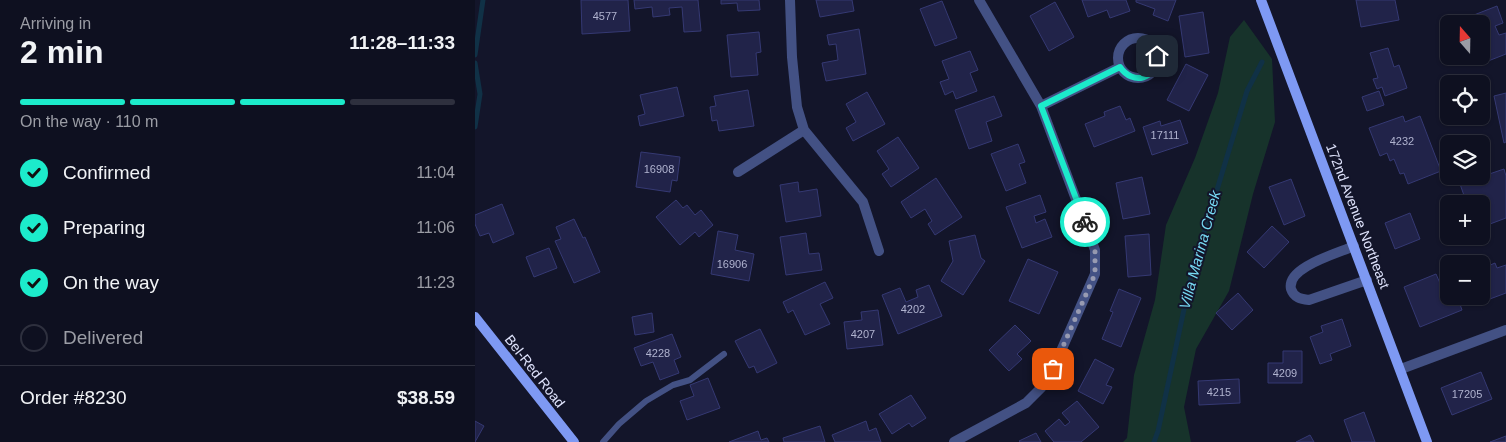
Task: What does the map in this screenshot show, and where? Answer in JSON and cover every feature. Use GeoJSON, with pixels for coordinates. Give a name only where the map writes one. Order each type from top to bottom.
{"type":"FeatureCollection","features":[{"type":"Feature","properties":{"kind":"street"},"geometry":{"type":"LineString","coordinates":[[789,0],[797,108],[804,130],[863,202],[879,250]]}},
{"type":"Feature","properties":{"kind":"street"},"geometry":{"type":"LineString","coordinates":[[954,442],[1026,403],[1041,388],[1053,369],[1095,274],[1095,250],[1041,106],[979,0]]}},
{"type":"Feature","properties":{"kind":"street","name":"172nd Avenue Northeast"},"geometry":{"type":"LineString","coordinates":[[1261,0],[1355,246],[1427,442]]}},
{"type":"Feature","properties":{"kind":"street"},"geometry":{"type":"LineString","coordinates":[[1041,106],[1120,67]]}},
{"type":"Feature","properties":{"kind":"street"},"geometry":{"type":"LineString","coordinates":[[738,172],[804,130]]}},
{"type":"Feature","properties":{"kind":"street"},"geometry":{"type":"LineString","coordinates":[[1355,246],[1303,267],[1293,276],[1291,286],[1293,294],[1300,299],[1309,300],[1367,280]]}},
{"type":"Feature","properties":{"kind":"street","name":"Bel-Red Road"},"geometry":{"type":"LineString","coordinates":[[477,322],[574,442]]}},
{"type":"Feature","properties":{"kind":"street"},"geometry":{"type":"LineString","coordinates":[[1401,370],[1506,330]]}},
{"type":"Feature","properties":{"kind":"lane"},"geometry":{"type":"LineString","coordinates":[[603,442],[619,424],[646,401],[673,385],[691,380],[724,354]]}},
{"type":"Feature","properties":{"kind":"green space"},"geometry":{"type":"Polygon","coordinates":[[[1244,20],[1272,59],[1275,122],[1253,194],[1229,291],[1196,349],[1184,407],[1191,442],[1123,442],[1127,438],[1134,375],[1155,300],[1166,225],[1195,158],[1218,93],[1230,37],[1244,20]]]}},
{"type":"Feature","properties":{"kind":"building"},"geometry":{"type":"Polygon","coordinates":[[[581,0],[628,0],[630,31],[582,34],[581,0]]]}},
{"type":"Feature","properties":{"kind":"building"},"geometry":{"type":"Polygon","coordinates":[[[634,0],[698,0],[701,31],[684,32],[682,7],[669,8],[670,15],[653,17],[652,7],[635,9],[634,0]]]}},
{"type":"Feature","properties":{"kind":"building"},"geometry":{"type":"Polygon","coordinates":[[[721,0],[759,0],[760,10],[738,11],[737,3],[721,4],[721,0]]]}},
{"type":"Feature","properties":{"kind":"building"},"geometry":{"type":"Polygon","coordinates":[[[816,0],[852,0],[854,11],[820,17],[816,0]]]}},
{"type":"Feature","properties":{"kind":"building"},"geometry":{"type":"Polygon","coordinates":[[[1082,0],[1126,0],[1130,11],[1110,18],[1107,10],[1088,17],[1082,0]]]}},
{"type":"Feature","properties":{"kind":"building"},"geometry":{"type":"Polygon","coordinates":[[[1136,0],[1176,0],[1168,21],[1153,15],[1155,9],[1136,2],[1136,0]]]}},
{"type":"Feature","properties":{"kind":"building"},"geometry":{"type":"Polygon","coordinates":[[[1356,0],[1395,0],[1399,20],[1361,27],[1356,0]]]}},
{"type":"Feature","properties":{"kind":"building"},"geometry":{"type":"Polygon","coordinates":[[[942,1],[957,38],[935,46],[920,9],[942,1]]]}},
{"type":"Feature","properties":{"kind":"building"},"geometry":{"type":"Polygon","coordinates":[[[1055,2],[1074,37],[1049,51],[1030,16],[1055,2]]]}},
{"type":"Feature","properties":{"kind":"building"},"geometry":{"type":"Polygon","coordinates":[[[1497,6],[1503,23],[1495,26],[1499,35],[1506,33],[1506,54],[1490,60],[1490,15],[1474,15],[1497,6]]]}},
{"type":"Feature","properties":{"kind":"building"},"geometry":{"type":"Polygon","coordinates":[[[1203,12],[1209,53],[1185,57],[1179,16],[1203,12]]]}},
{"type":"Feature","properties":{"kind":"building"},"geometry":{"type":"Polygon","coordinates":[[[859,29],[866,74],[826,81],[822,63],[838,60],[836,44],[829,45],[827,35],[859,29]]]}},
{"type":"Feature","properties":{"kind":"building"},"geometry":{"type":"Polygon","coordinates":[[[759,32],[761,52],[756,53],[758,75],[731,77],[727,35],[759,32]]]}},
{"type":"Feature","properties":{"kind":"building"},"geometry":{"type":"Polygon","coordinates":[[[1388,48],[1394,67],[1399,65],[1407,88],[1385,96],[1382,87],[1377,89],[1373,79],[1378,78],[1370,53],[1388,48]]]}},
{"type":"Feature","properties":{"kind":"building"},"geometry":{"type":"Polygon","coordinates":[[[970,51],[978,70],[970,73],[977,91],[956,99],[953,91],[945,95],[940,82],[949,79],[942,61],[970,51]]]}},
{"type":"Feature","properties":{"kind":"building"},"geometry":{"type":"Polygon","coordinates":[[[1186,64],[1208,75],[1189,111],[1167,100],[1186,64]]]}},
{"type":"Feature","properties":{"kind":"building"},"geometry":{"type":"Polygon","coordinates":[[[677,87],[684,116],[640,126],[638,116],[645,114],[640,95],[677,87]]]}},
{"type":"Feature","properties":{"kind":"building"},"geometry":{"type":"Polygon","coordinates":[[[748,90],[754,126],[719,131],[717,120],[712,121],[710,107],[716,106],[714,96],[748,90]]]}},
{"type":"Feature","properties":{"kind":"building"},"geometry":{"type":"Polygon","coordinates":[[[1379,91],[1384,105],[1367,111],[1362,97],[1379,91]]]}},
{"type":"Feature","properties":{"kind":"building"},"geometry":{"type":"Polygon","coordinates":[[[867,92],[885,124],[853,141],[846,128],[856,122],[846,104],[867,92]]]}},
{"type":"Feature","properties":{"kind":"building"},"geometry":{"type":"Polygon","coordinates":[[[1506,93],[1506,142],[1504,143],[1494,96],[1506,93]]]}},
{"type":"Feature","properties":{"kind":"building"},"geometry":{"type":"Polygon","coordinates":[[[994,96],[1002,116],[986,122],[992,141],[969,149],[955,110],[994,96]]]}},
{"type":"Feature","properties":{"kind":"building"},"geometry":{"type":"Polygon","coordinates":[[[1120,106],[1126,120],[1130,118],[1135,131],[1094,147],[1085,124],[1105,116],[1104,112],[1120,106]]]}},
{"type":"Feature","properties":{"kind":"building"},"geometry":{"type":"Polygon","coordinates":[[[1403,116],[1405,122],[1420,116],[1440,171],[1408,184],[1404,173],[1400,174],[1394,159],[1390,161],[1387,153],[1380,156],[1369,128],[1403,116]]]}},
{"type":"Feature","properties":{"kind":"building"},"geometry":{"type":"Polygon","coordinates":[[[1180,120],[1188,143],[1152,155],[1143,127],[1160,121],[1161,126],[1180,120]]]}},
{"type":"Feature","properties":{"kind":"building"},"geometry":{"type":"Polygon","coordinates":[[[898,137],[919,168],[891,187],[882,174],[889,169],[877,151],[898,137]]]}},
{"type":"Feature","properties":{"kind":"building"},"geometry":{"type":"Polygon","coordinates":[[[1018,144],[1025,162],[1019,164],[1026,183],[1006,191],[991,154],[1018,144]]]}},
{"type":"Feature","properties":{"kind":"building"},"geometry":{"type":"Polygon","coordinates":[[[641,152],[680,157],[677,181],[672,180],[670,192],[636,187],[641,152]]]}},
{"type":"Feature","properties":{"kind":"building"},"geometry":{"type":"Polygon","coordinates":[[[1504,169],[1506,176],[1506,218],[1490,224],[1490,195],[1464,195],[1460,185],[1490,185],[1490,174],[1504,169]]]}},
{"type":"Feature","properties":{"kind":"building"},"geometry":{"type":"Polygon","coordinates":[[[1142,177],[1150,214],[1123,219],[1116,183],[1142,177]]]}},
{"type":"Feature","properties":{"kind":"building"},"geometry":{"type":"Polygon","coordinates":[[[936,178],[962,217],[935,235],[928,224],[932,221],[925,209],[911,218],[901,202],[936,178]]]}},
{"type":"Feature","properties":{"kind":"building"},"geometry":{"type":"Polygon","coordinates":[[[1291,179],[1305,216],[1284,225],[1269,187],[1291,179]]]}},
{"type":"Feature","properties":{"kind":"building"},"geometry":{"type":"Polygon","coordinates":[[[798,182],[799,192],[817,189],[821,216],[786,222],[780,185],[798,182]]]}},
{"type":"Feature","properties":{"kind":"building"},"geometry":{"type":"Polygon","coordinates":[[[1040,195],[1046,212],[1034,216],[1036,223],[1045,219],[1052,237],[1022,248],[1006,207],[1040,195]]]}},
{"type":"Feature","properties":{"kind":"building"},"geometry":{"type":"Polygon","coordinates":[[[676,200],[683,208],[687,205],[695,215],[701,210],[713,225],[699,237],[695,232],[680,245],[656,217],[676,200]]]}},
{"type":"Feature","properties":{"kind":"building"},"geometry":{"type":"Polygon","coordinates":[[[502,204],[514,234],[493,243],[489,233],[480,236],[475,224],[475,215],[502,204]]]}},
{"type":"Feature","properties":{"kind":"building"},"geometry":{"type":"Polygon","coordinates":[[[1410,213],[1420,239],[1395,249],[1385,223],[1410,213]]]}},
{"type":"Feature","properties":{"kind":"building"},"geometry":{"type":"Polygon","coordinates":[[[574,219],[583,238],[585,237],[600,272],[574,283],[555,241],[561,239],[556,227],[574,219]]]}},
{"type":"Feature","properties":{"kind":"building"},"geometry":{"type":"Polygon","coordinates":[[[1272,226],[1289,242],[1264,268],[1247,252],[1272,226]]]}},
{"type":"Feature","properties":{"kind":"building"},"geometry":{"type":"Polygon","coordinates":[[[718,231],[738,235],[735,250],[754,254],[749,281],[711,274],[718,231]]]}},
{"type":"Feature","properties":{"kind":"building"},"geometry":{"type":"Polygon","coordinates":[[[806,233],[809,254],[819,253],[822,270],[786,275],[780,237],[806,233]]]}},
{"type":"Feature","properties":{"kind":"building"},"geometry":{"type":"Polygon","coordinates":[[[1149,234],[1151,275],[1128,277],[1125,236],[1149,234]]]}},
{"type":"Feature","properties":{"kind":"building"},"geometry":{"type":"Polygon","coordinates":[[[975,235],[981,258],[985,261],[963,295],[941,281],[953,261],[949,241],[975,235]]]}},
{"type":"Feature","properties":{"kind":"building"},"geometry":{"type":"Polygon","coordinates":[[[549,248],[557,268],[534,277],[526,257],[549,248]]]}},
{"type":"Feature","properties":{"kind":"building"},"geometry":{"type":"Polygon","coordinates":[[[1028,259],[1058,272],[1039,314],[1009,301],[1028,259]]]}},
{"type":"Feature","properties":{"kind":"building"},"geometry":{"type":"Polygon","coordinates":[[[1495,263],[1497,268],[1506,265],[1506,293],[1490,299],[1490,265],[1495,263]]]}},
{"type":"Feature","properties":{"kind":"building"},"geometry":{"type":"Polygon","coordinates":[[[1436,274],[1440,283],[1440,305],[1460,305],[1462,310],[1420,327],[1404,287],[1436,274]]]}},
{"type":"Feature","properties":{"kind":"building"},"geometry":{"type":"Polygon","coordinates":[[[825,282],[833,298],[820,304],[830,324],[805,335],[793,310],[788,313],[783,302],[825,282]]]}},
{"type":"Feature","properties":{"kind":"building"},"geometry":{"type":"Polygon","coordinates":[[[929,285],[942,316],[898,334],[882,295],[900,288],[906,302],[918,297],[916,290],[929,285]]]}},
{"type":"Feature","properties":{"kind":"building"},"geometry":{"type":"Polygon","coordinates":[[[1119,289],[1141,298],[1121,347],[1102,339],[1113,312],[1110,311],[1119,289]]]}},
{"type":"Feature","properties":{"kind":"building"},"geometry":{"type":"Polygon","coordinates":[[[1238,293],[1253,310],[1232,330],[1216,313],[1238,293]]]}},
{"type":"Feature","properties":{"kind":"building"},"geometry":{"type":"Polygon","coordinates":[[[878,310],[883,345],[847,349],[844,322],[862,320],[861,312],[878,310]]]}},
{"type":"Feature","properties":{"kind":"building"},"geometry":{"type":"Polygon","coordinates":[[[652,313],[654,332],[635,335],[632,317],[652,313]]]}},
{"type":"Feature","properties":{"kind":"building"},"geometry":{"type":"Polygon","coordinates":[[[1342,319],[1351,346],[1330,354],[1332,360],[1320,364],[1310,337],[1323,332],[1321,326],[1342,319]]]}},
{"type":"Feature","properties":{"kind":"building"},"geometry":{"type":"Polygon","coordinates":[[[1015,325],[1031,341],[1017,354],[1022,359],[1009,371],[989,350],[1015,325]]]}},
{"type":"Feature","properties":{"kind":"building"},"geometry":{"type":"Polygon","coordinates":[[[760,329],[777,363],[757,373],[754,366],[749,368],[735,341],[760,329]]]}},
{"type":"Feature","properties":{"kind":"building"},"geometry":{"type":"Polygon","coordinates":[[[672,334],[681,357],[674,360],[679,373],[660,380],[653,362],[641,366],[634,348],[672,334]]]}},
{"type":"Feature","properties":{"kind":"building"},"geometry":{"type":"Polygon","coordinates":[[[1283,351],[1302,351],[1302,383],[1268,383],[1268,363],[1283,363],[1283,351]]]}},
{"type":"Feature","properties":{"kind":"building"},"geometry":{"type":"Polygon","coordinates":[[[1095,359],[1114,369],[1106,385],[1112,387],[1103,404],[1078,391],[1095,359]]]}},
{"type":"Feature","properties":{"kind":"building"},"geometry":{"type":"Polygon","coordinates":[[[1481,372],[1492,399],[1452,415],[1441,388],[1481,372]]]}},
{"type":"Feature","properties":{"kind":"building"},"geometry":{"type":"Polygon","coordinates":[[[708,378],[720,408],[687,420],[680,401],[694,396],[690,385],[708,378]]]}},
{"type":"Feature","properties":{"kind":"building"},"geometry":{"type":"Polygon","coordinates":[[[1239,379],[1240,403],[1199,405],[1198,381],[1239,379]]]}},
{"type":"Feature","properties":{"kind":"building"},"geometry":{"type":"Polygon","coordinates":[[[911,395],[926,418],[912,427],[909,423],[892,434],[879,414],[911,395]]]}},
{"type":"Feature","properties":{"kind":"building"},"geometry":{"type":"Polygon","coordinates":[[[1077,401],[1099,427],[1081,442],[1054,442],[1045,431],[1059,419],[1065,426],[1070,422],[1062,413],[1077,401]]]}},
{"type":"Feature","properties":{"kind":"building"},"geometry":{"type":"Polygon","coordinates":[[[1364,412],[1375,442],[1352,442],[1344,420],[1364,412]]]}},
{"type":"Feature","properties":{"kind":"building"},"geometry":{"type":"Polygon","coordinates":[[[475,421],[484,426],[475,442],[475,421]]]}},
{"type":"Feature","properties":{"kind":"building"},"geometry":{"type":"Polygon","coordinates":[[[866,421],[869,431],[876,428],[881,442],[835,442],[832,435],[866,421]]]}},
{"type":"Feature","properties":{"kind":"building"},"geometry":{"type":"Polygon","coordinates":[[[820,426],[825,442],[784,442],[783,438],[820,426]]]}},
{"type":"Feature","properties":{"kind":"building"},"geometry":{"type":"Polygon","coordinates":[[[758,431],[761,440],[767,438],[769,442],[729,442],[758,431]]]}},
{"type":"Feature","properties":{"kind":"building"},"geometry":{"type":"Polygon","coordinates":[[[1036,433],[1041,442],[1019,441],[1036,433]]]}},
{"type":"Feature","properties":{"kind":"building"},"geometry":{"type":"Polygon","coordinates":[[[1310,435],[1314,442],[1296,442],[1310,435]]]}},
{"type":"Feature","properties":{"kind":"building"},"geometry":{"type":"Polygon","coordinates":[[[1506,436],[1506,442],[1490,442],[1506,436]]]}},
{"type":"Feature","properties":{"kind":"waterway"},"geometry":{"type":"LineString","coordinates":[[475,55],[483,0]]}},
{"type":"Feature","properties":{"kind":"waterway","name":"Villa Marina Creek"},"geometry":{"type":"LineString","coordinates":[[1154,442],[1158,431],[1192,272],[1247,91],[1262,62]]}},
{"type":"Feature","properties":{"kind":"waterway"},"geometry":{"type":"LineString","coordinates":[[475,63],[480,94],[475,127]]}},
{"type":"Feature","properties":{"kind":"way so far"},"geometry":{"type":"LineString","coordinates":[[1053,369],[1095,274],[1095,250],[1085,222]]}},
{"type":"Feature","properties":{"kind":"route"},"geometry":{"type":"LineString","coordinates":[[1085,222],[1041,106],[1120,67],[1130,76],[1136,78],[1143,77],[1154,69],[1157,63],[1157,56]]}}]}
